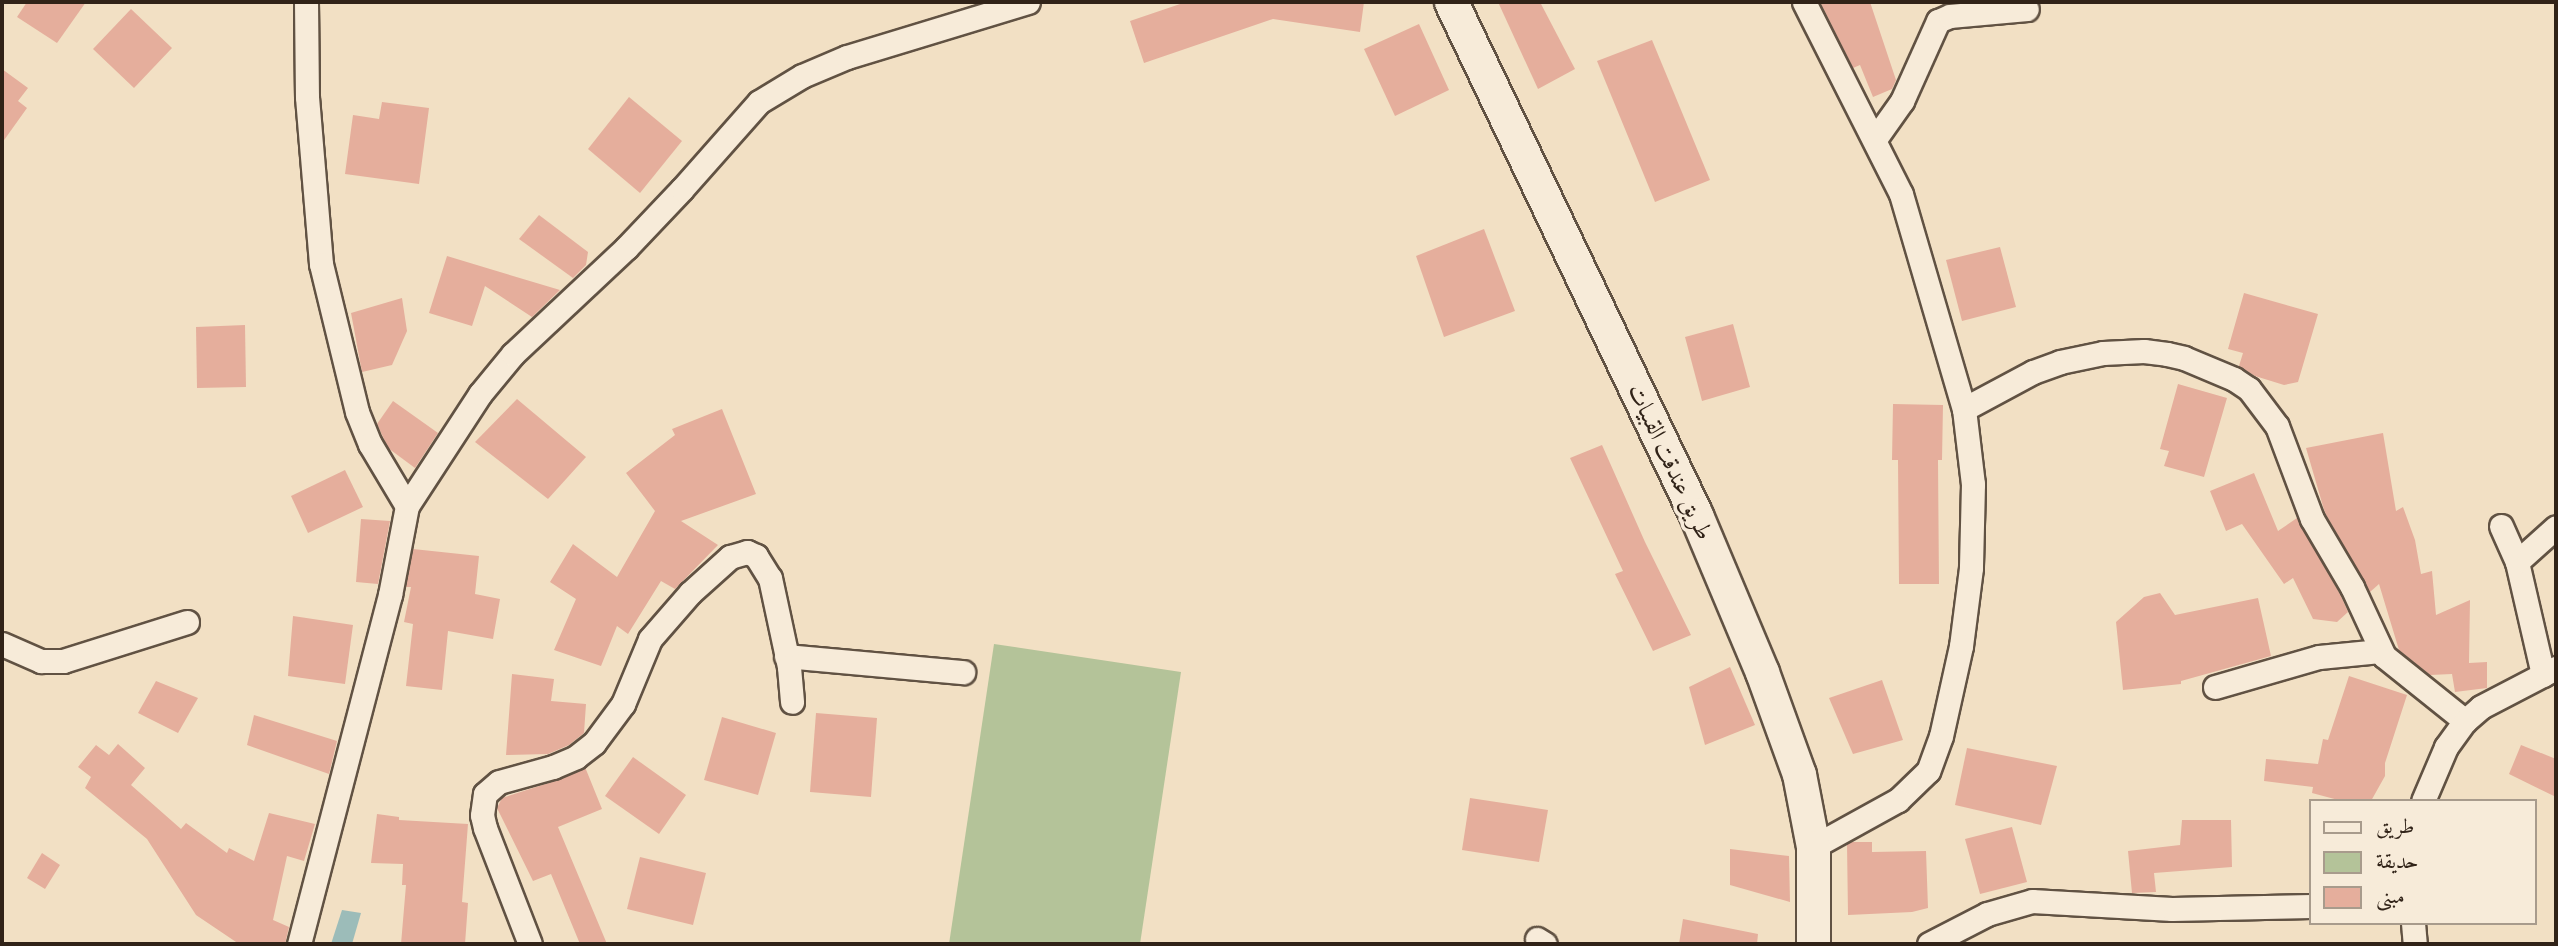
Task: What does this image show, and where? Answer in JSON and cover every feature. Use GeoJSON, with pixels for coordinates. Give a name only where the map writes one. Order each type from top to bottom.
{"type":"FeatureCollection","features":[{"type":"Feature","properties":{"kind":"main road","name":"طريق عندقت القبيات"},"geometry":{"type":"LineString","coordinates":[[1451,2],[1736,603],[1799,774],[1813,847],[1813,944]]}},
{"type":"Feature","properties":{"kind":"street"},"geometry":{"type":"LineString","coordinates":[[306,2],[307,97],[321,264],[357,412],[370,444],[407,506]]}},
{"type":"Feature","properties":{"kind":"street"},"geometry":{"type":"LineString","coordinates":[[299,944],[387,608],[407,506],[481,394],[513,354],[626,248],[759,102],[802,76],[847,57],[1028,2]]}},
{"type":"Feature","properties":{"kind":"street"},"geometry":{"type":"LineString","coordinates":[[1804,2],[1901,194],[1964,409],[1972,484],[1971,568],[1961,646],[1941,736],[1928,771],[1898,800],[1813,847]]}},
{"type":"Feature","properties":{"kind":"street"},"geometry":{"type":"LineString","coordinates":[[1875,139],[1902,101],[1938,21],[1950,16],[2027,9]]}},
{"type":"Feature","properties":{"kind":"street"},"geometry":{"type":"LineString","coordinates":[[1964,409],[2033,372],[2060,362],[2103,353],[2144,351],[2167,354],[2234,379],[2249,389],[2277,426],[2312,519],[2370,621],[2380,651],[2388,662],[2465,721]]}},
{"type":"Feature","properties":{"kind":"street"},"geometry":{"type":"LineString","coordinates":[[2424,799],[2446,747],[2465,721],[2481,707],[2550,671],[2517,562],[2501,526]]}},
{"type":"Feature","properties":{"kind":"street"},"geometry":{"type":"LineString","coordinates":[[2517,562],[2556,527]]}},
{"type":"Feature","properties":{"kind":"street"},"geometry":{"type":"LineString","coordinates":[[530,944],[485,828],[482,805],[491,787],[553,767],[576,757],[594,743],[623,704],[650,639],[698,585],[730,557],[747,552],[757,556],[765,566],[786,656],[792,702]]}},
{"type":"Feature","properties":{"kind":"street"},"geometry":{"type":"LineString","coordinates":[[2,644],[41,662],[63,661],[187,622]]}},
{"type":"Feature","properties":{"kind":"street"},"geometry":{"type":"LineString","coordinates":[[2215,687],[2319,657],[2380,651]]}},
{"type":"Feature","properties":{"kind":"street"},"geometry":{"type":"LineString","coordinates":[[786,656],[963,672]]}},
{"type":"Feature","properties":{"kind":"street"},"geometry":{"type":"LineString","coordinates":[[1929,944],[1987,914],[2032,901],[2172,909],[2310,905]]}},
{"type":"Feature","properties":{"kind":"street"},"geometry":{"type":"LineString","coordinates":[[2413,925],[2415,944]]}},
{"type":"Feature","properties":{"kind":"green space"},"geometry":{"type":"Polygon","coordinates":[[[994,644],[1181,672],[1140,944],[949,944],[994,644]]]}},
{"type":"Feature","properties":{"kind":"water"},"geometry":{"type":"Polygon","coordinates":[[[342,910],[361,913],[352,944],[331,944],[342,910]]]}},
{"type":"Feature","properties":{"kind":"building"},"geometry":{"type":"Polygon","coordinates":[[[27,2],[86,2],[57,43],[17,17],[27,2]]]}},
{"type":"Feature","properties":{"kind":"building"},"geometry":{"type":"Polygon","coordinates":[[[1186,2],[1364,2],[1360,32],[1273,19],[1144,63],[1130,21],[1186,2]]]}},
{"type":"Feature","properties":{"kind":"building"},"geometry":{"type":"Polygon","coordinates":[[[1498,2],[1540,2],[1575,69],[1538,89],[1498,2]]]}},
{"type":"Feature","properties":{"kind":"building"},"geometry":{"type":"Polygon","coordinates":[[[1820,2],[1870,2],[1896,80],[1892,89],[1873,97],[1860,65],[1853,68],[1820,2]]]}},
{"type":"Feature","properties":{"kind":"building"},"geometry":{"type":"Polygon","coordinates":[[[131,9],[172,48],[134,88],[93,49],[131,9]]]}},
{"type":"Feature","properties":{"kind":"building"},"geometry":{"type":"Polygon","coordinates":[[[1419,24],[1449,90],[1395,116],[1364,49],[1419,24]]]}},
{"type":"Feature","properties":{"kind":"building"},"geometry":{"type":"Polygon","coordinates":[[[1652,40],[1710,180],[1655,202],[1597,61],[1652,40]]]}},
{"type":"Feature","properties":{"kind":"building"},"geometry":{"type":"Polygon","coordinates":[[[2,69],[28,88],[18,101],[27,108],[2,143],[2,69]]]}},
{"type":"Feature","properties":{"kind":"building"},"geometry":{"type":"Polygon","coordinates":[[[629,97],[682,141],[640,193],[588,149],[629,97]]]}},
{"type":"Feature","properties":{"kind":"building"},"geometry":{"type":"Polygon","coordinates":[[[382,102],[429,108],[419,184],[345,174],[353,115],[379,119],[382,102]]]}},
{"type":"Feature","properties":{"kind":"building"},"geometry":{"type":"Polygon","coordinates":[[[539,215],[588,252],[586,265],[573,278],[519,239],[539,215]]]}},
{"type":"Feature","properties":{"kind":"building"},"geometry":{"type":"Polygon","coordinates":[[[1484,229],[1515,311],[1444,337],[1416,256],[1484,229]]]}},
{"type":"Feature","properties":{"kind":"building"},"geometry":{"type":"Polygon","coordinates":[[[2000,247],[2016,307],[1962,321],[1946,260],[2000,247]]]}},
{"type":"Feature","properties":{"kind":"building"},"geometry":{"type":"Polygon","coordinates":[[[447,256],[560,290],[532,317],[485,286],[472,326],[429,313],[447,256]]]}},
{"type":"Feature","properties":{"kind":"building"},"geometry":{"type":"Polygon","coordinates":[[[2244,293],[2318,314],[2298,382],[2284,385],[2255,376],[2239,366],[2243,353],[2228,349],[2244,293]]]}},
{"type":"Feature","properties":{"kind":"building"},"geometry":{"type":"Polygon","coordinates":[[[402,298],[407,331],[392,365],[362,372],[351,313],[402,298]]]}},
{"type":"Feature","properties":{"kind":"building"},"geometry":{"type":"Polygon","coordinates":[[[1733,324],[1750,387],[1702,401],[1685,337],[1733,324]]]}},
{"type":"Feature","properties":{"kind":"building"},"geometry":{"type":"Polygon","coordinates":[[[245,325],[246,387],[197,388],[196,327],[245,325]]]}},
{"type":"Feature","properties":{"kind":"building"},"geometry":{"type":"Polygon","coordinates":[[[2178,384],[2227,398],[2204,477],[2164,466],[2169,451],[2160,449],[2178,384]]]}},
{"type":"Feature","properties":{"kind":"building"},"geometry":{"type":"Polygon","coordinates":[[[517,399],[586,457],[548,499],[475,442],[517,399]]]}},
{"type":"Feature","properties":{"kind":"building"},"geometry":{"type":"Polygon","coordinates":[[[393,401],[438,433],[415,468],[388,448],[377,424],[393,401]]]}},
{"type":"Feature","properties":{"kind":"building"},"geometry":{"type":"Polygon","coordinates":[[[1893,404],[1943,405],[1942,460],[1938,460],[1939,584],[1899,584],[1898,460],[1892,460],[1893,404]]]}},
{"type":"Feature","properties":{"kind":"building"},"geometry":{"type":"Polygon","coordinates":[[[722,409],[756,494],[681,521],[718,545],[675,589],[661,581],[628,634],[617,626],[601,666],[554,650],[576,599],[550,582],[573,544],[617,577],[655,511],[626,473],[675,435],[672,429],[722,409]]]}},
{"type":"Feature","properties":{"kind":"building"},"geometry":{"type":"Polygon","coordinates":[[[2383,433],[2396,511],[2403,507],[2415,540],[2421,574],[2432,571],[2436,615],[2470,600],[2469,663],[2487,662],[2487,688],[2455,692],[2452,674],[2430,675],[2399,650],[2379,584],[2370,592],[2325,513],[2306,448],[2383,433]]]}},
{"type":"Feature","properties":{"kind":"building"},"geometry":{"type":"Polygon","coordinates":[[[1602,445],[1645,542],[1691,635],[1653,651],[1615,574],[1623,571],[1570,458],[1602,445]]]}},
{"type":"Feature","properties":{"kind":"building"},"geometry":{"type":"Polygon","coordinates":[[[345,470],[363,507],[308,533],[291,496],[345,470]]]}},
{"type":"Feature","properties":{"kind":"building"},"geometry":{"type":"Polygon","coordinates":[[[2254,473],[2278,531],[2297,518],[2340,594],[2348,612],[2337,622],[2313,619],[2293,578],[2284,584],[2242,524],[2226,531],[2210,491],[2254,473]]]}},
{"type":"Feature","properties":{"kind":"building"},"geometry":{"type":"Polygon","coordinates":[[[361,519],[390,521],[378,584],[356,582],[361,519]]]}},
{"type":"Feature","properties":{"kind":"building"},"geometry":{"type":"Polygon","coordinates":[[[413,549],[479,556],[475,594],[500,599],[493,639],[448,631],[442,690],[406,686],[413,624],[404,622],[411,587],[406,587],[413,549]]]}},
{"type":"Feature","properties":{"kind":"building"},"geometry":{"type":"Polygon","coordinates":[[[2160,593],[2175,615],[2258,598],[2271,656],[2181,681],[2181,684],[2123,690],[2116,622],[2144,597],[2160,593]]]}},
{"type":"Feature","properties":{"kind":"building"},"geometry":{"type":"Polygon","coordinates":[[[293,616],[353,625],[345,684],[288,676],[293,616]]]}},
{"type":"Feature","properties":{"kind":"building"},"geometry":{"type":"Polygon","coordinates":[[[1730,667],[1755,725],[1705,745],[1689,687],[1730,667]]]}},
{"type":"Feature","properties":{"kind":"building"},"geometry":{"type":"Polygon","coordinates":[[[512,674],[554,679],[551,701],[586,704],[584,733],[569,745],[548,754],[506,755],[512,674]]]}},
{"type":"Feature","properties":{"kind":"building"},"geometry":{"type":"Polygon","coordinates":[[[2349,676],[2407,695],[2385,763],[2385,776],[2372,799],[2334,799],[2312,793],[2313,787],[2264,781],[2266,759],[2318,764],[2323,739],[2328,740],[2349,676]]]}},
{"type":"Feature","properties":{"kind":"building"},"geometry":{"type":"Polygon","coordinates":[[[1882,680],[1903,740],[1853,754],[1829,698],[1882,680]]]}},
{"type":"Feature","properties":{"kind":"building"},"geometry":{"type":"Polygon","coordinates":[[[156,681],[198,698],[178,733],[138,713],[156,681]]]}},
{"type":"Feature","properties":{"kind":"building"},"geometry":{"type":"Polygon","coordinates":[[[816,713],[877,718],[871,797],[810,792],[816,713]]]}},
{"type":"Feature","properties":{"kind":"building"},"geometry":{"type":"Polygon","coordinates":[[[254,715],[337,741],[329,774],[247,745],[254,715]]]}},
{"type":"Feature","properties":{"kind":"building"},"geometry":{"type":"Polygon","coordinates":[[[722,717],[776,733],[758,795],[704,780],[722,717]]]}},
{"type":"Feature","properties":{"kind":"building"},"geometry":{"type":"Polygon","coordinates":[[[118,744],[145,768],[131,785],[181,829],[186,823],[227,853],[229,848],[254,861],[269,813],[315,824],[304,861],[287,856],[273,920],[289,927],[285,944],[239,944],[196,915],[147,839],[85,788],[91,777],[78,767],[96,745],[109,755],[118,744]]]}},
{"type":"Feature","properties":{"kind":"building"},"geometry":{"type":"Polygon","coordinates":[[[2521,745],[2556,759],[2556,797],[2509,774],[2521,745]]]}},
{"type":"Feature","properties":{"kind":"building"},"geometry":{"type":"Polygon","coordinates":[[[1967,748],[2057,766],[2041,825],[1955,805],[1967,748]]]}},
{"type":"Feature","properties":{"kind":"building"},"geometry":{"type":"Polygon","coordinates":[[[633,757],[686,795],[659,834],[605,796],[633,757]]]}},
{"type":"Feature","properties":{"kind":"building"},"geometry":{"type":"Polygon","coordinates":[[[585,767],[602,809],[558,827],[607,944],[580,944],[551,874],[533,881],[497,808],[502,798],[558,780],[585,767]]]}},
{"type":"Feature","properties":{"kind":"building"},"geometry":{"type":"Polygon","coordinates":[[[1470,798],[1548,810],[1539,862],[1462,850],[1470,798]]]}},
{"type":"Feature","properties":{"kind":"building"},"geometry":{"type":"Polygon","coordinates":[[[377,814],[399,817],[399,820],[468,824],[462,902],[468,903],[465,944],[401,944],[406,885],[402,885],[403,864],[371,863],[377,814]]]}},
{"type":"Feature","properties":{"kind":"building"},"geometry":{"type":"Polygon","coordinates":[[[2182,820],[2231,820],[2232,867],[2154,873],[2156,892],[2132,893],[2128,851],[2180,845],[2182,820]]]}},
{"type":"Feature","properties":{"kind":"building"},"geometry":{"type":"Polygon","coordinates":[[[2012,827],[2027,882],[1980,894],[1965,839],[2012,827]]]}},
{"type":"Feature","properties":{"kind":"building"},"geometry":{"type":"Polygon","coordinates":[[[1872,842],[1872,852],[1926,851],[1928,908],[1912,912],[1848,915],[1847,844],[1872,842]]]}},
{"type":"Feature","properties":{"kind":"building"},"geometry":{"type":"Polygon","coordinates":[[[1730,849],[1789,856],[1790,902],[1730,885],[1730,849]]]}},
{"type":"Feature","properties":{"kind":"building"},"geometry":{"type":"Polygon","coordinates":[[[42,853],[60,865],[45,889],[27,878],[42,853]]]}},
{"type":"Feature","properties":{"kind":"building"},"geometry":{"type":"Polygon","coordinates":[[[640,857],[706,873],[693,925],[627,909],[640,857]]]}},
{"type":"Feature","properties":{"kind":"building"},"geometry":{"type":"Polygon","coordinates":[[[1683,919],[1758,934],[1757,944],[1679,944],[1683,919]]]}}]}
